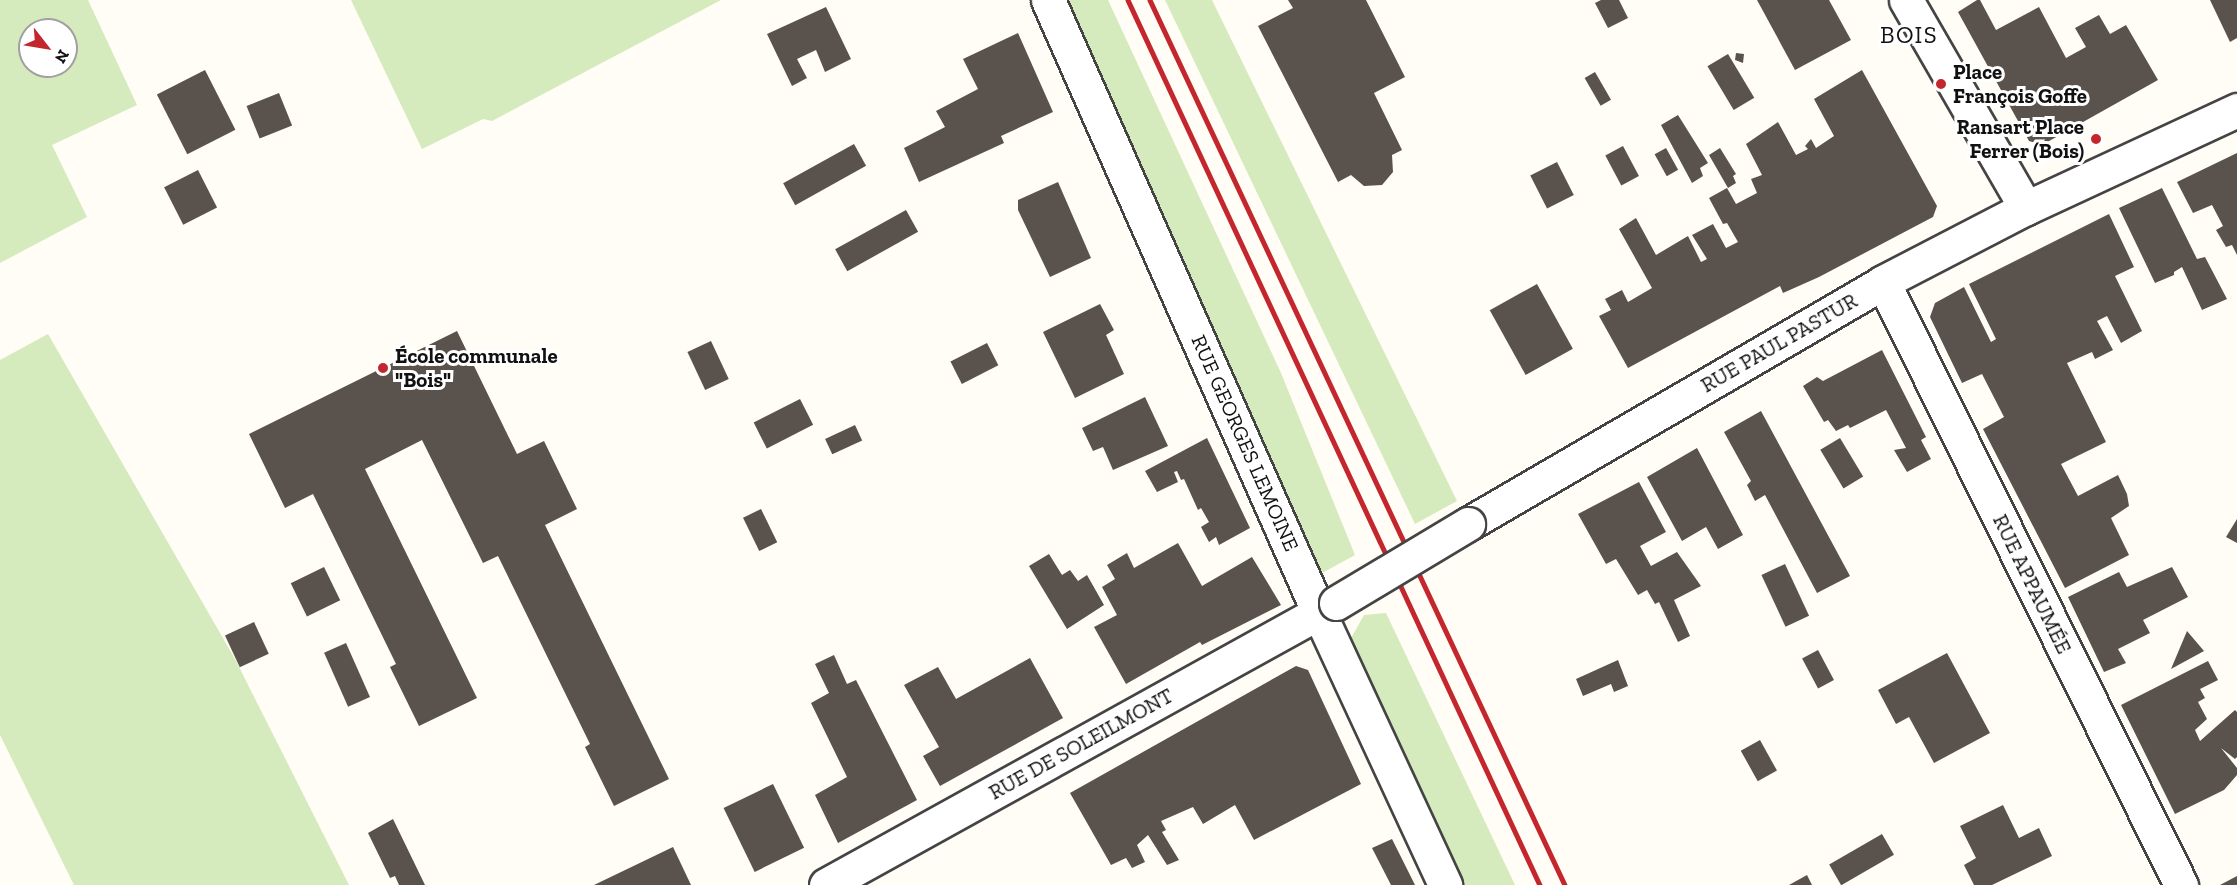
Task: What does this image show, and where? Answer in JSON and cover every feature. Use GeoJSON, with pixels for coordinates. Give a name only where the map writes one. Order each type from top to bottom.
{"type":"FeatureCollection","features":[{"type":"Feature","properties":{"kind":"street","name":"RUE GEORGES LEMOINE"},"geometry":{"type":"LineString","coordinates":[[1048,0],[1327,608],[1445,885]]}},
{"type":"Feature","properties":{"kind":"street"},"geometry":{"type":"LineString","coordinates":[[1906,0],[2026,208]]}},
{"type":"Feature","properties":{"kind":"street","name":"RUE PAUL PASTUR"},"geometry":{"type":"LineString","coordinates":[[1327,608],[1883,282],[2026,208],[2237,110]]}},
{"type":"Feature","properties":{"kind":"street","name":"RUE APPAUMÉE"},"geometry":{"type":"LineString","coordinates":[[1883,282],[2181,885]]}},
{"type":"Feature","properties":{"kind":"street","name":"RUE DE SOLEILMONT"},"geometry":{"type":"LineString","coordinates":[[826,885],[1327,608]]}},
{"type":"Feature","properties":{"kind":"green space"},"geometry":{"type":"Polygon","coordinates":[[[0,0],[88,0],[137,105],[52,145],[87,217],[0,263],[0,0]]]}},
{"type":"Feature","properties":{"kind":"green space"},"geometry":{"type":"Polygon","coordinates":[[[351,0],[721,0],[492,121],[483,119],[422,149],[351,0]]]}},
{"type":"Feature","properties":{"kind":"green space"},"geometry":{"type":"Polygon","coordinates":[[[1050,0],[1108,0],[1281,373],[1355,555],[1324,572],[1299,566],[1050,0]]]}},
{"type":"Feature","properties":{"kind":"green space"},"geometry":{"type":"Polygon","coordinates":[[[1165,0],[1212,0],[1457,501],[1415,524],[1165,0]]]}},
{"type":"Feature","properties":{"kind":"green space"},"geometry":{"type":"Polygon","coordinates":[[[48,334],[235,659],[349,885],[74,885],[0,735],[0,360],[48,334]]]}},
{"type":"Feature","properties":{"kind":"green space"},"geometry":{"type":"Polygon","coordinates":[[[1386,613],[1515,885],[1456,885],[1340,658],[1364,615],[1386,613]]]}},
{"type":"Feature","properties":{"kind":"building"},"geometry":{"type":"Polygon","coordinates":[[[1288,0],[1366,0],[1405,77],[1374,93],[1402,150],[1392,155],[1393,172],[1382,185],[1364,186],[1351,175],[1338,182],[1258,26],[1293,8],[1288,0]]]}},
{"type":"Feature","properties":{"kind":"building"},"geometry":{"type":"Polygon","coordinates":[[[1601,0],[1619,0],[1628,18],[1608,28],[1595,3],[1601,0]]]}},
{"type":"Feature","properties":{"kind":"building"},"geometry":{"type":"Polygon","coordinates":[[[1757,0],[1829,0],[1851,40],[1795,70],[1757,0]]]}},
{"type":"Feature","properties":{"kind":"building"},"geometry":{"type":"Polygon","coordinates":[[[1980,0],[1996,30],[2039,7],[2066,58],[2086,47],[2075,28],[2099,15],[2110,34],[2126,25],[2158,80],[2042,145],[2029,141],[1958,12],[1980,0]]]}},
{"type":"Feature","properties":{"kind":"building"},"geometry":{"type":"Polygon","coordinates":[[[2210,0],[2237,0],[2237,38],[2230,42],[2210,0]]]}},
{"type":"Feature","properties":{"kind":"building"},"geometry":{"type":"Polygon","coordinates":[[[826,7],[851,59],[825,72],[816,50],[797,59],[807,78],[792,86],[767,34],[826,7]]]}},
{"type":"Feature","properties":{"kind":"building"},"geometry":{"type":"Polygon","coordinates":[[[1018,33],[1053,112],[1001,136],[1004,143],[919,182],[904,148],[945,127],[936,111],[978,89],[963,59],[1018,33]]]}},
{"type":"Feature","properties":{"kind":"building"},"geometry":{"type":"Polygon","coordinates":[[[1736,53],[1744,54],[1743,63],[1735,60],[1736,53]]]}},
{"type":"Feature","properties":{"kind":"building"},"geometry":{"type":"Polygon","coordinates":[[[1728,54],[1754,98],[1734,110],[1707,66],[1728,54]]]}},
{"type":"Feature","properties":{"kind":"building"},"geometry":{"type":"Polygon","coordinates":[[[205,70],[235,130],[187,154],[157,95],[205,70]]]}},
{"type":"Feature","properties":{"kind":"building"},"geometry":{"type":"Polygon","coordinates":[[[1862,70],[1937,206],[1933,217],[1819,277],[1783,293],[1780,286],[1628,368],[1599,316],[1611,310],[1605,299],[1622,290],[1628,302],[1652,288],[1619,229],[1636,218],[1656,255],[1688,236],[1701,262],[1707,259],[1692,235],[1713,224],[1726,248],[1738,242],[1727,223],[1723,224],[1709,198],[1727,188],[1736,204],[1757,193],[1751,179],[1762,175],[1746,144],[1778,122],[1796,155],[1808,149],[1805,146],[1811,139],[1816,148],[1834,136],[1814,99],[1862,70]]]}},
{"type":"Feature","properties":{"kind":"building"},"geometry":{"type":"Polygon","coordinates":[[[1595,72],[1611,100],[1601,106],[1585,78],[1595,72]]]}},
{"type":"Feature","properties":{"kind":"building"},"geometry":{"type":"Polygon","coordinates":[[[279,93],[292,125],[260,139],[247,106],[279,93]]]}},
{"type":"Feature","properties":{"kind":"building"},"geometry":{"type":"Polygon","coordinates":[[[1678,115],[1708,163],[1700,168],[1703,176],[1692,183],[1661,125],[1678,115]]]}},
{"type":"Feature","properties":{"kind":"building"},"geometry":{"type":"Polygon","coordinates":[[[854,144],[866,166],[795,205],[783,183],[854,144]]]}},
{"type":"Feature","properties":{"kind":"building"},"geometry":{"type":"Polygon","coordinates":[[[1623,146],[1639,176],[1621,185],[1605,155],[1623,146]]]}},
{"type":"Feature","properties":{"kind":"building"},"geometry":{"type":"Polygon","coordinates":[[[1666,148],[1678,170],[1667,176],[1655,154],[1666,148]]]}},
{"type":"Feature","properties":{"kind":"building"},"geometry":{"type":"Polygon","coordinates":[[[1720,148],[1736,174],[1733,176],[1736,183],[1728,188],[1709,155],[1720,148]]]}},
{"type":"Feature","properties":{"kind":"building"},"geometry":{"type":"Polygon","coordinates":[[[2237,153],[2237,255],[2232,245],[2226,247],[2216,230],[2223,226],[2212,205],[2193,213],[2177,182],[2237,153]]]}},
{"type":"Feature","properties":{"kind":"building"},"geometry":{"type":"Polygon","coordinates":[[[1557,162],[1574,195],[1547,209],[1530,176],[1557,162]]]}},
{"type":"Feature","properties":{"kind":"building"},"geometry":{"type":"Polygon","coordinates":[[[198,170],[217,207],[183,225],[164,187],[198,170]]]}},
{"type":"Feature","properties":{"kind":"building"},"geometry":{"type":"Polygon","coordinates":[[[1058,182],[1091,258],[1050,277],[1018,210],[1018,200],[1058,182]]]}},
{"type":"Feature","properties":{"kind":"building"},"geometry":{"type":"Polygon","coordinates":[[[2162,188],[2197,259],[2205,257],[2227,299],[2202,310],[2182,267],[2174,272],[2174,275],[2155,283],[2119,208],[2162,188]]]}},
{"type":"Feature","properties":{"kind":"building"},"geometry":{"type":"Polygon","coordinates":[[[906,210],[918,232],[847,271],[835,249],[906,210]]]}},
{"type":"Feature","properties":{"kind":"building"},"geometry":{"type":"Polygon","coordinates":[[[2109,214],[2134,267],[2115,276],[2142,331],[2121,343],[2107,316],[2097,321],[2113,350],[2095,359],[2092,352],[2067,363],[2106,442],[2061,464],[2078,496],[2118,475],[2127,494],[2129,506],[2111,518],[2129,555],[2065,588],[1983,429],[2004,417],[1982,374],[1962,383],[1930,317],[1935,303],[1964,287],[1991,342],[1996,339],[1969,284],[2109,214]]]}},
{"type":"Feature","properties":{"kind":"building"},"geometry":{"type":"Polygon","coordinates":[[[1537,284],[1573,349],[1526,375],[1490,310],[1537,284]]]}},
{"type":"Feature","properties":{"kind":"building"},"geometry":{"type":"Polygon","coordinates":[[[1100,304],[1114,330],[1106,335],[1124,374],[1075,398],[1043,332],[1100,304]]]}},
{"type":"Feature","properties":{"kind":"building"},"geometry":{"type":"Polygon","coordinates":[[[457,331],[517,454],[544,441],[577,509],[545,525],[669,779],[614,806],[585,747],[590,744],[498,556],[483,563],[422,440],[365,469],[477,698],[419,726],[390,667],[396,664],[313,494],[285,508],[249,434],[457,331]]]}},
{"type":"Feature","properties":{"kind":"building"},"geometry":{"type":"Polygon","coordinates":[[[711,341],[729,379],[705,390],[687,352],[711,341]]]}},
{"type":"Feature","properties":{"kind":"building"},"geometry":{"type":"Polygon","coordinates":[[[987,343],[998,365],[962,384],[950,362],[987,343]]]}},
{"type":"Feature","properties":{"kind":"building"},"geometry":{"type":"Polygon","coordinates":[[[1882,350],[1926,437],[1921,440],[1931,459],[1907,472],[1894,450],[1906,448],[1886,410],[1850,428],[1848,425],[1836,431],[1828,420],[1824,422],[1803,386],[1817,377],[1823,381],[1882,350]]]}},
{"type":"Feature","properties":{"kind":"building"},"geometry":{"type":"Polygon","coordinates":[[[1145,397],[1168,446],[1113,470],[1103,447],[1093,451],[1082,428],[1145,397]]]}},
{"type":"Feature","properties":{"kind":"building"},"geometry":{"type":"Polygon","coordinates":[[[800,399],[813,425],[767,448],[754,423],[800,399]]]}},
{"type":"Feature","properties":{"kind":"building"},"geometry":{"type":"Polygon","coordinates":[[[1761,411],[1850,576],[1817,593],[1765,495],[1755,501],[1747,485],[1751,481],[1724,432],[1761,411]]]}},
{"type":"Feature","properties":{"kind":"building"},"geometry":{"type":"Polygon","coordinates":[[[855,425],[862,440],[832,454],[825,439],[855,425]]]}},
{"type":"Feature","properties":{"kind":"building"},"geometry":{"type":"Polygon","coordinates":[[[1207,438],[1250,528],[1219,545],[1216,537],[1209,542],[1201,527],[1209,522],[1201,508],[1198,510],[1184,479],[1181,480],[1177,471],[1174,472],[1178,482],[1157,492],[1145,471],[1207,438]]]}},
{"type":"Feature","properties":{"kind":"building"},"geometry":{"type":"Polygon","coordinates":[[[1840,438],[1863,477],[1843,488],[1820,450],[1840,438]]]}},
{"type":"Feature","properties":{"kind":"building"},"geometry":{"type":"Polygon","coordinates":[[[1697,448],[1743,535],[1718,549],[1706,527],[1682,541],[1647,477],[1697,448]]]}},
{"type":"Feature","properties":{"kind":"building"},"geometry":{"type":"Polygon","coordinates":[[[1639,482],[1666,532],[1640,546],[1651,566],[1677,552],[1701,586],[1674,600],[1690,636],[1678,642],[1659,602],[1655,604],[1647,590],[1638,595],[1616,559],[1606,564],[1578,514],[1639,482]]]}},
{"type":"Feature","properties":{"kind":"building"},"geometry":{"type":"Polygon","coordinates":[[[761,509],[777,542],[759,551],[743,518],[761,509]]]}},
{"type":"Feature","properties":{"kind":"building"},"geometry":{"type":"Polygon","coordinates":[[[2237,519],[2237,543],[2226,537],[2237,519]]]}},
{"type":"Feature","properties":{"kind":"building"},"geometry":{"type":"Polygon","coordinates":[[[1178,543],[1202,586],[1252,557],[1281,605],[1202,645],[1200,642],[1126,684],[1094,627],[1117,615],[1102,587],[1115,579],[1107,565],[1127,553],[1134,568],[1178,543]]]}},
{"type":"Feature","properties":{"kind":"building"},"geometry":{"type":"Polygon","coordinates":[[[1049,554],[1062,575],[1070,570],[1078,581],[1087,575],[1104,605],[1067,629],[1029,566],[1049,554]]]}},
{"type":"Feature","properties":{"kind":"building"},"geometry":{"type":"Polygon","coordinates":[[[1785,564],[1809,616],[1786,627],[1761,575],[1785,564]]]}},
{"type":"Feature","properties":{"kind":"building"},"geometry":{"type":"Polygon","coordinates":[[[324,567],[340,600],[307,616],[291,583],[324,567]]]}},
{"type":"Feature","properties":{"kind":"building"},"geometry":{"type":"Polygon","coordinates":[[[2172,567],[2188,597],[2143,620],[2150,633],[2118,649],[2126,663],[2104,672],[2068,597],[2119,572],[2127,587],[2172,567]]]}},
{"type":"Feature","properties":{"kind":"building"},"geometry":{"type":"Polygon","coordinates":[[[254,622],[269,654],[240,667],[225,636],[254,622]]]}},
{"type":"Feature","properties":{"kind":"building"},"geometry":{"type":"Polygon","coordinates":[[[2187,631],[2204,651],[2171,669],[2187,631]]]}},
{"type":"Feature","properties":{"kind":"building"},"geometry":{"type":"Polygon","coordinates":[[[346,643],[370,697],[348,707],[324,653],[346,643]]]}},
{"type":"Feature","properties":{"kind":"building"},"geometry":{"type":"Polygon","coordinates":[[[1818,650],[1834,680],[1818,688],[1802,658],[1818,650]]]}},
{"type":"Feature","properties":{"kind":"building"},"geometry":{"type":"Polygon","coordinates":[[[1947,653],[1990,733],[1934,763],[1909,717],[1896,724],[1878,690],[1947,653]]]}},
{"type":"Feature","properties":{"kind":"building"},"geometry":{"type":"Polygon","coordinates":[[[834,655],[847,684],[856,680],[917,800],[838,843],[815,795],[847,777],[811,703],[829,693],[815,664],[834,655]]]}},
{"type":"Feature","properties":{"kind":"building"},"geometry":{"type":"Polygon","coordinates":[[[1030,658],[1063,718],[940,786],[923,756],[939,747],[904,685],[938,667],[956,699],[1030,658]]]}},
{"type":"Feature","properties":{"kind":"building"},"geometry":{"type":"Polygon","coordinates":[[[1618,660],[1628,686],[1614,692],[1611,684],[1583,696],[1576,679],[1618,660]]]}},
{"type":"Feature","properties":{"kind":"building"},"geometry":{"type":"Polygon","coordinates":[[[2208,661],[2218,680],[2200,689],[2205,698],[2198,702],[2207,719],[2195,730],[2200,741],[2235,710],[2237,712],[2237,757],[2235,759],[2221,748],[2237,768],[2237,775],[2224,790],[2175,814],[2121,705],[2208,661]]]}},
{"type":"Feature","properties":{"kind":"building"},"geometry":{"type":"Polygon","coordinates":[[[1296,666],[1308,670],[1361,784],[1254,840],[1235,805],[1203,824],[1193,807],[1161,821],[1166,830],[1162,832],[1179,860],[1167,865],[1148,835],[1137,845],[1145,862],[1132,868],[1126,858],[1111,865],[1070,793],[1296,666]]]}},
{"type":"Feature","properties":{"kind":"building"},"geometry":{"type":"Polygon","coordinates":[[[1760,740],[1777,771],[1758,781],[1741,751],[1760,740]]]}},
{"type":"Feature","properties":{"kind":"building"},"geometry":{"type":"Polygon","coordinates":[[[773,784],[804,848],[755,872],[724,808],[773,784]]]}},
{"type":"Feature","properties":{"kind":"building"},"geometry":{"type":"Polygon","coordinates":[[[2003,805],[2019,838],[2039,828],[2052,856],[1992,885],[1974,885],[1964,865],[1976,858],[1960,826],[2003,805]]]}},
{"type":"Feature","properties":{"kind":"building"},"geometry":{"type":"Polygon","coordinates":[[[393,819],[425,885],[399,885],[395,876],[390,878],[368,833],[393,819]]]}},
{"type":"Feature","properties":{"kind":"building"},"geometry":{"type":"Polygon","coordinates":[[[1882,834],[1894,855],[1842,885],[1829,864],[1882,834]]]}},
{"type":"Feature","properties":{"kind":"building"},"geometry":{"type":"Polygon","coordinates":[[[1392,839],[1415,885],[1391,885],[1372,848],[1392,839]]]}},
{"type":"Feature","properties":{"kind":"building"},"geometry":{"type":"Polygon","coordinates":[[[673,847],[691,885],[594,885],[673,847]]]}},
{"type":"Feature","properties":{"kind":"building"},"geometry":{"type":"Polygon","coordinates":[[[1807,875],[1812,885],[1789,885],[1807,875]]]}},
{"type":"Feature","properties":{"kind":"building"},"geometry":{"type":"Polygon","coordinates":[[[2237,876],[2237,885],[2220,885],[2237,876]]]}},
{"type":"Feature","properties":{"kind":"railway"},"geometry":{"type":"LineString","coordinates":[[1128,0],[1540,885]]}},
{"type":"Feature","properties":{"kind":"railway"},"geometry":{"type":"LineString","coordinates":[[1150,0],[1565,885]]}},
{"type":"Feature","properties":{"kind":"place","name":"Place François Goffe"},"geometry":{"type":"Point","coordinates":[1941,84]}},
{"type":"Feature","properties":{"kind":"place","name":"Ransart Place Ferrer (Bois)"},"geometry":{"type":"Point","coordinates":[2096,139]}},
{"type":"Feature","properties":{"kind":"place","name":"École communale \"Bois\""},"geometry":{"type":"Point","coordinates":[383,368]}},
{"type":"Feature","properties":{"kind":"district","name":"BOIS"},"geometry":{"type":"Point","coordinates":[1909,35]}}]}
